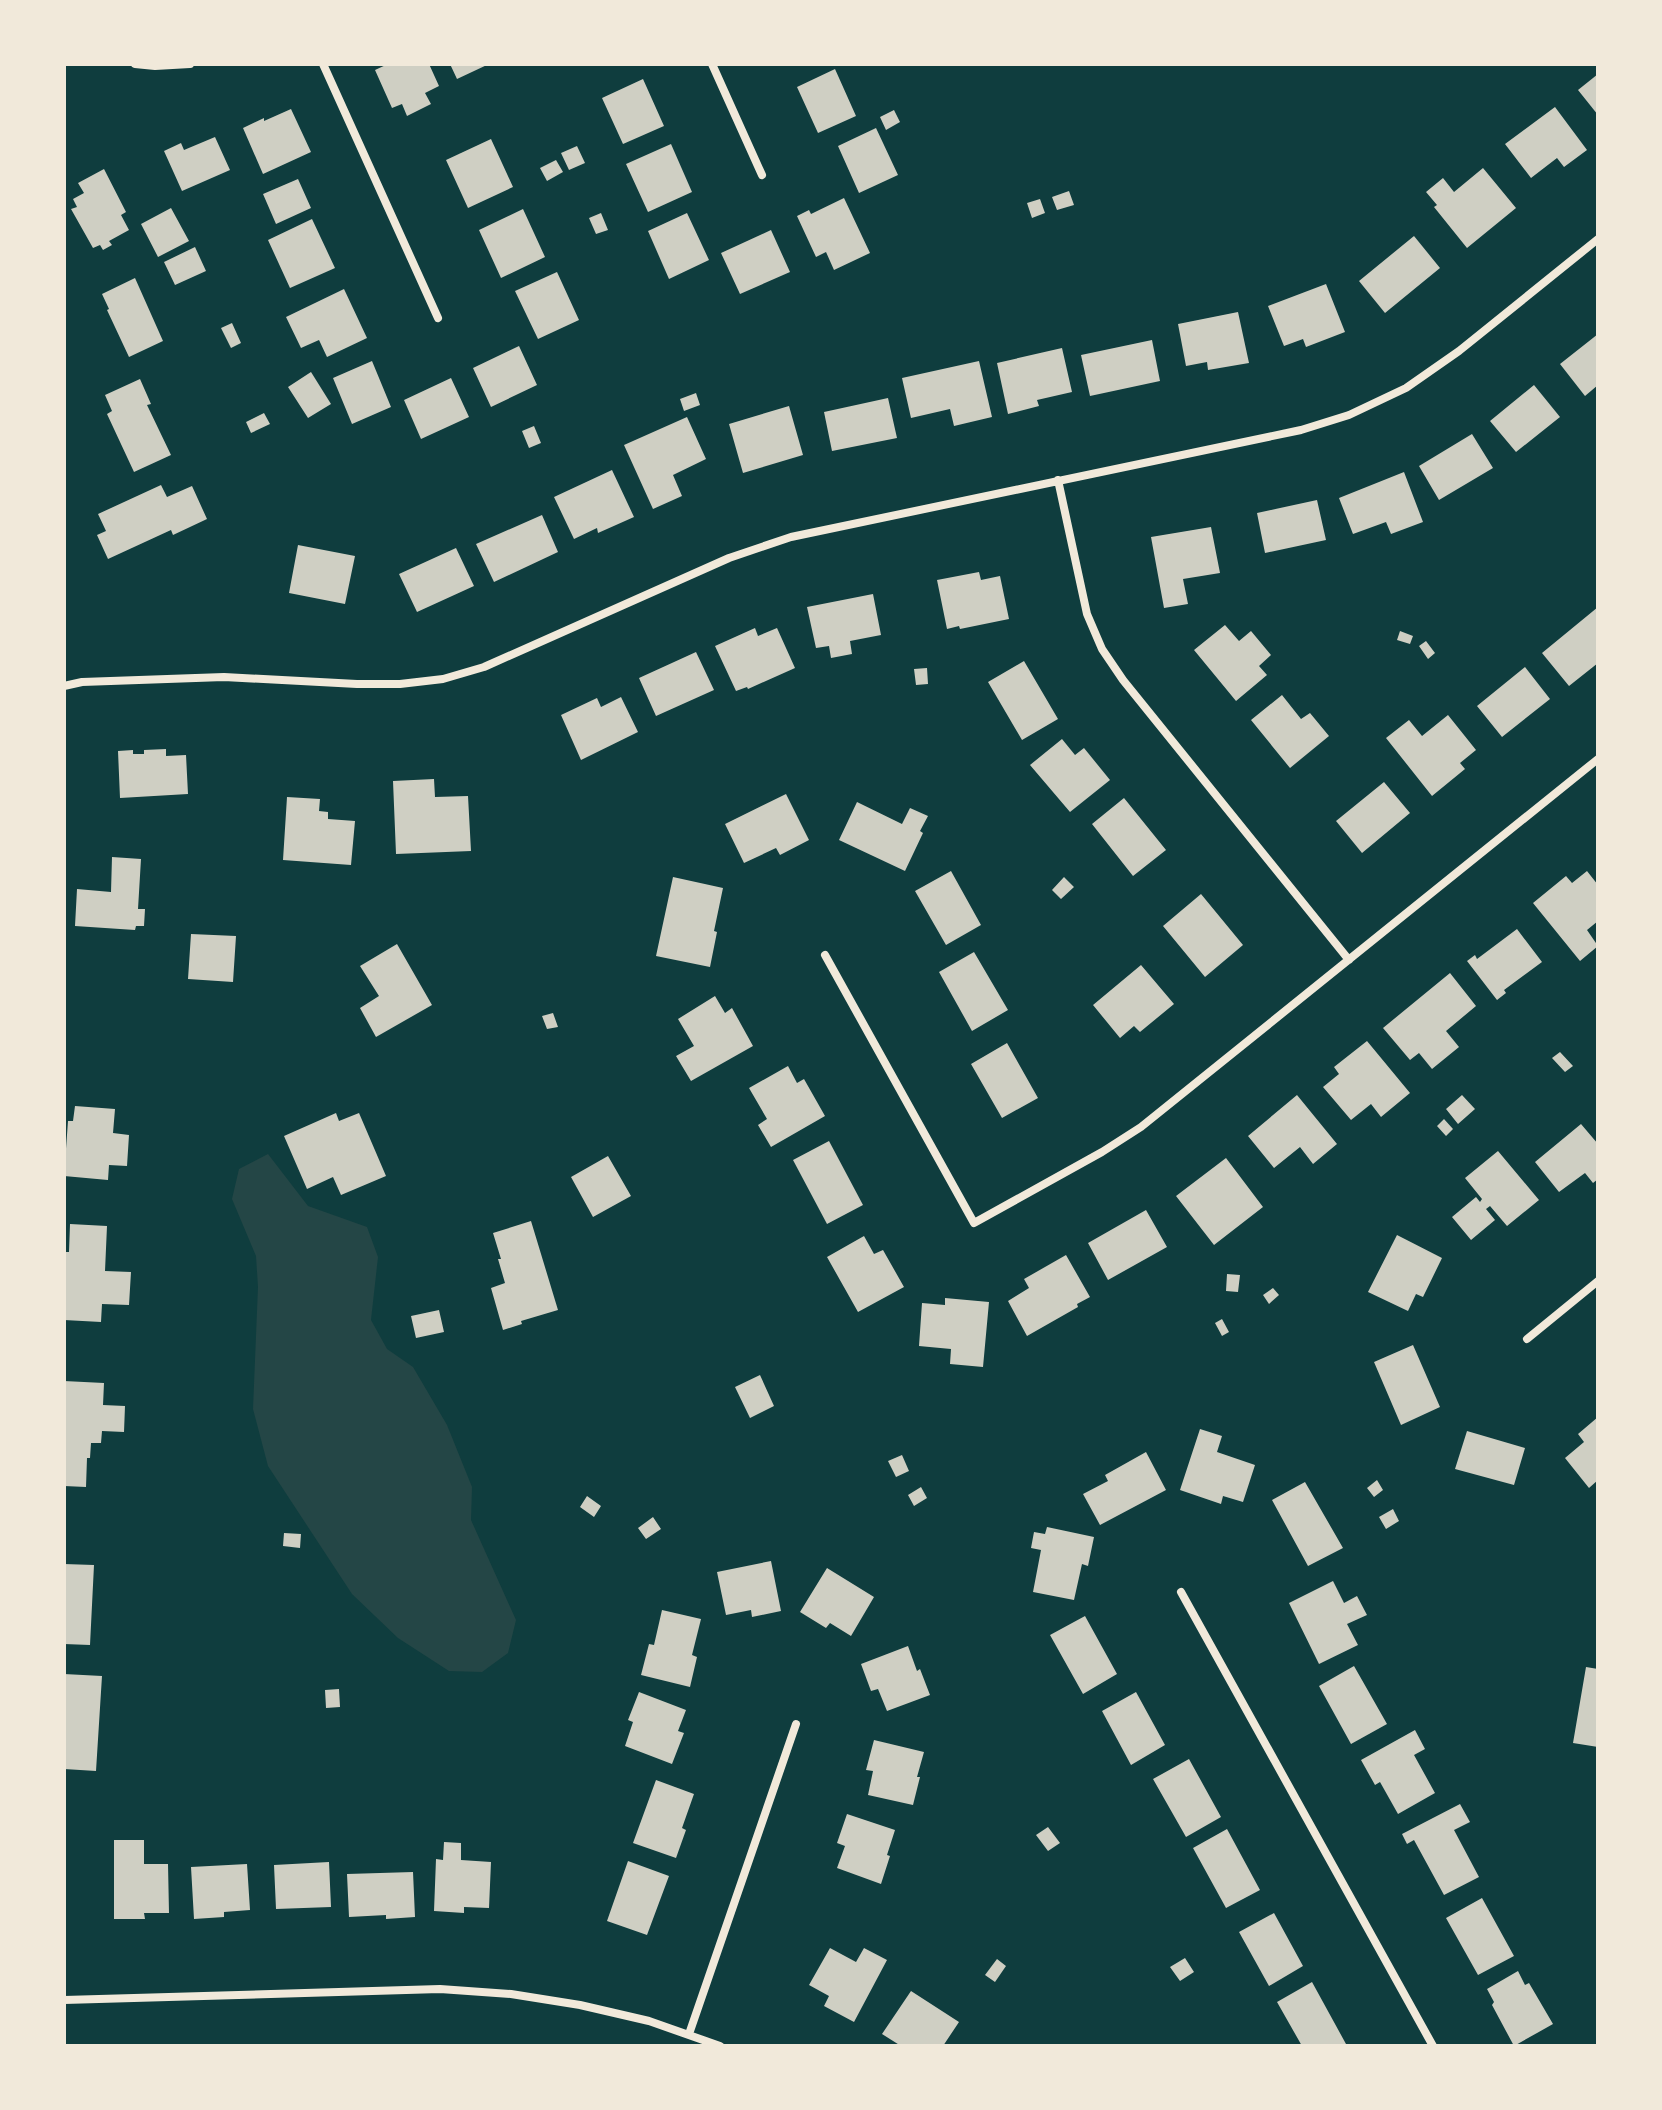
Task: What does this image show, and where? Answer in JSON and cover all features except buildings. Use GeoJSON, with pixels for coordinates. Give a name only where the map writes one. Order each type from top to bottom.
{"type":"FeatureCollection","features":[{"type":"Feature","properties":{"kind":"street"},"geometry":{"type":"LineString","coordinates":[[135,64],[190,64]]}},
{"type":"Feature","properties":{"kind":"street"},"geometry":{"type":"LineString","coordinates":[[323,64],[438,318]]}},
{"type":"Feature","properties":{"kind":"street"},"geometry":{"type":"LineString","coordinates":[[712,64],[762,175]]}},
{"type":"Feature","properties":{"kind":"street"},"geometry":{"type":"LineString","coordinates":[[64,686],[82,682],[224,677],[357,684],[400,684],[443,679],[484,667],[729,558],[791,537],[1301,430],[1349,415],[1406,388],[1459,351],[1598,239]]}},
{"type":"Feature","properties":{"kind":"street"},"geometry":{"type":"LineString","coordinates":[[1058,480],[1087,614],[1102,649],[1123,680],[1349,960]]}},
{"type":"Feature","properties":{"kind":"street"},"geometry":{"type":"LineString","coordinates":[[825,955],[974,1223],[1141,1127],[1598,759]]}},
{"type":"Feature","properties":{"kind":"street"},"geometry":{"type":"LineString","coordinates":[[1527,1339],[1598,1281]]}},
{"type":"Feature","properties":{"kind":"street"},"geometry":{"type":"LineString","coordinates":[[1181,1592],[1433,2046]]}},
{"type":"Feature","properties":{"kind":"street"},"geometry":{"type":"LineString","coordinates":[[689,2034],[796,1724]]}},
{"type":"Feature","properties":{"kind":"street"},"geometry":{"type":"LineString","coordinates":[[64,2000],[440,1989],[511,1994],[580,2005],[649,2021],[720,2046]]}},
{"type":"Feature","properties":{"kind":"shaded area"},"geometry":{"type":"Polygon","coordinates":[[[268,1154],[308,1206],[367,1227],[378,1257],[371,1320],[387,1349],[413,1367],[447,1425],[472,1487],[471,1520],[516,1620],[508,1653],[482,1672],[449,1671],[398,1638],[352,1594],[268,1466],[253,1409],[258,1287],[256,1256],[232,1199],[239,1169],[268,1154]]]}}]}
